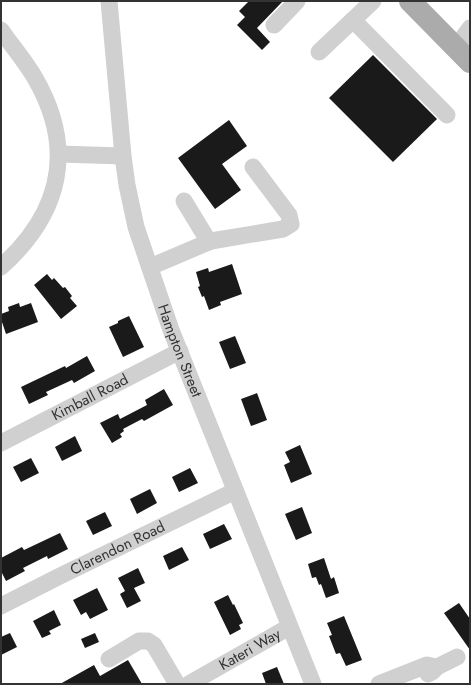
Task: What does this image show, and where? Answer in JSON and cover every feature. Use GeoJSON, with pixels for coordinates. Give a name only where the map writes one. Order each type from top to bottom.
{"type":"FeatureCollection","features":[{"type":"Feature","properties":{"kind":"main road"},"geometry":{"type":"LineString","coordinates":[[410,1],[463,55]]}},
{"type":"Feature","properties":{"kind":"street","name":"Hampton Street"},"geometry":{"type":"LineString","coordinates":[[110,1],[123,156],[131,204],[150,267],[180,351],[313,684]]}},
{"type":"Feature","properties":{"kind":"street"},"geometry":{"type":"LineString","coordinates":[[274,25],[297,1]]}},
{"type":"Feature","properties":{"kind":"street"},"geometry":{"type":"LineString","coordinates":[[319,52],[373,1]]}},
{"type":"Feature","properties":{"kind":"street"},"geometry":{"type":"LineString","coordinates":[[353,20],[447,115]]}},
{"type":"Feature","properties":{"kind":"street"},"geometry":{"type":"LineString","coordinates":[[463,55],[470,28]]}},
{"type":"Feature","properties":{"kind":"street"},"geometry":{"type":"LineString","coordinates":[[1,30],[35,78],[51,114],[59,154],[56,180],[44,215],[22,246],[1,267]]}},
{"type":"Feature","properties":{"kind":"street"},"geometry":{"type":"LineString","coordinates":[[59,154],[123,156]]}},
{"type":"Feature","properties":{"kind":"street"},"geometry":{"type":"LineString","coordinates":[[150,267],[209,242],[284,229],[291,224],[289,215],[253,167]]}},
{"type":"Feature","properties":{"kind":"street"},"geometry":{"type":"LineString","coordinates":[[184,201],[209,242]]}},
{"type":"Feature","properties":{"kind":"street","name":"Kimball Road"},"geometry":{"type":"LineString","coordinates":[[1,443],[180,351]]}},
{"type":"Feature","properties":{"kind":"street","name":"Clarendon Road"},"geometry":{"type":"LineString","coordinates":[[1,606],[235,491]]}},
{"type":"Feature","properties":{"kind":"street","name":"Kateri Way"},"geometry":{"type":"LineString","coordinates":[[197,682],[289,626]]}},
{"type":"Feature","properties":{"kind":"street"},"geometry":{"type":"LineString","coordinates":[[109,659],[140,641],[148,641],[154,645],[177,684]]}},
{"type":"Feature","properties":{"kind":"street"},"geometry":{"type":"LineString","coordinates":[[404,684],[432,672],[437,667],[457,656]]}},
{"type":"Feature","properties":{"kind":"street"},"geometry":{"type":"LineString","coordinates":[[379,684],[427,665],[437,667]]}},
{"type":"Feature","properties":{"kind":"building"},"geometry":{"type":"Polygon","coordinates":[[[249,1],[283,1],[257,28],[270,42],[262,50],[237,25],[245,17],[239,11],[249,1]]]}},
{"type":"Feature","properties":{"kind":"building"},"geometry":{"type":"Polygon","coordinates":[[[373,55],[437,119],[393,162],[329,98],[373,55]]]}},
{"type":"Feature","properties":{"kind":"building"},"geometry":{"type":"Polygon","coordinates":[[[229,120],[247,146],[222,164],[241,190],[215,209],[178,158],[229,120]]]}},
{"type":"Feature","properties":{"kind":"building"},"geometry":{"type":"Polygon","coordinates":[[[232,264],[242,294],[220,302],[221,305],[209,310],[204,296],[202,297],[198,287],[200,286],[196,272],[208,268],[209,272],[232,264]]]}},
{"type":"Feature","properties":{"kind":"building"},"geometry":{"type":"Polygon","coordinates":[[[47,274],[52,280],[54,278],[63,288],[65,287],[72,296],[70,298],[77,306],[61,319],[34,285],[47,274]]]}},
{"type":"Feature","properties":{"kind":"building"},"geometry":{"type":"Polygon","coordinates":[[[19,303],[20,307],[31,303],[38,322],[6,334],[1,319],[1,314],[9,311],[8,307],[19,303]]]}},
{"type":"Feature","properties":{"kind":"building"},"geometry":{"type":"Polygon","coordinates":[[[129,316],[144,347],[123,357],[109,327],[129,316]]]}},
{"type":"Feature","properties":{"kind":"building"},"geometry":{"type":"Polygon","coordinates":[[[235,336],[246,363],[230,369],[219,342],[235,336]]]}},
{"type":"Feature","properties":{"kind":"building"},"geometry":{"type":"Polygon","coordinates":[[[87,356],[95,371],[74,383],[72,380],[46,392],[48,395],[29,404],[21,387],[65,366],[66,368],[87,356]]]}},
{"type":"Feature","properties":{"kind":"building"},"geometry":{"type":"Polygon","coordinates":[[[164,389],[173,405],[144,421],[142,419],[123,429],[124,431],[120,434],[122,437],[112,443],[100,423],[118,414],[120,419],[147,405],[145,400],[164,389]]]}},
{"type":"Feature","properties":{"kind":"building"},"geometry":{"type":"Polygon","coordinates":[[[257,393],[267,420],[251,426],[241,399],[257,393]]]}},
{"type":"Feature","properties":{"kind":"building"},"geometry":{"type":"Polygon","coordinates":[[[75,436],[82,451],[62,461],[55,447],[75,436]]]}},
{"type":"Feature","properties":{"kind":"building"},"geometry":{"type":"Polygon","coordinates":[[[300,445],[312,474],[291,483],[284,465],[290,462],[285,452],[300,445]]]}},
{"type":"Feature","properties":{"kind":"building"},"geometry":{"type":"Polygon","coordinates":[[[31,458],[39,473],[21,482],[13,467],[31,458]]]}},
{"type":"Feature","properties":{"kind":"building"},"geometry":{"type":"Polygon","coordinates":[[[190,468],[198,483],[179,492],[172,477],[190,468]]]}},
{"type":"Feature","properties":{"kind":"building"},"geometry":{"type":"Polygon","coordinates":[[[150,489],[157,503],[137,514],[130,499],[150,489]]]}},
{"type":"Feature","properties":{"kind":"building"},"geometry":{"type":"Polygon","coordinates":[[[302,507],[312,533],[296,540],[285,514],[302,507]]]}},
{"type":"Feature","properties":{"kind":"building"},"geometry":{"type":"Polygon","coordinates":[[[105,512],[112,526],[93,535],[86,521],[105,512]]]}},
{"type":"Feature","properties":{"kind":"building"},"geometry":{"type":"Polygon","coordinates":[[[224,524],[232,539],[210,549],[203,534],[224,524]]]}},
{"type":"Feature","properties":{"kind":"building"},"geometry":{"type":"Polygon","coordinates":[[[60,533],[68,549],[48,559],[47,556],[23,568],[25,571],[6,581],[1,571],[1,558],[22,547],[24,550],[60,533]]]}},
{"type":"Feature","properties":{"kind":"building"},"geometry":{"type":"Polygon","coordinates":[[[182,547],[189,560],[169,570],[163,556],[182,547]]]}},
{"type":"Feature","properties":{"kind":"building"},"geometry":{"type":"Polygon","coordinates":[[[324,558],[331,579],[334,577],[339,593],[326,598],[321,584],[319,585],[316,577],[312,578],[308,564],[324,558]]]}},
{"type":"Feature","properties":{"kind":"building"},"geometry":{"type":"Polygon","coordinates":[[[138,568],[145,583],[134,588],[141,601],[127,608],[120,594],[125,591],[118,578],[138,568]]]}},
{"type":"Feature","properties":{"kind":"building"},"geometry":{"type":"Polygon","coordinates":[[[97,588],[108,610],[90,619],[86,612],[81,615],[73,600],[97,588]]]}},
{"type":"Feature","properties":{"kind":"building"},"geometry":{"type":"Polygon","coordinates":[[[228,595],[243,623],[239,625],[241,629],[230,635],[214,602],[228,595]]]}},
{"type":"Feature","properties":{"kind":"building"},"geometry":{"type":"Polygon","coordinates":[[[459,603],[470,619],[470,650],[444,613],[459,603]]]}},
{"type":"Feature","properties":{"kind":"building"},"geometry":{"type":"Polygon","coordinates":[[[54,610],[61,625],[49,631],[51,634],[42,638],[33,621],[54,610]]]}},
{"type":"Feature","properties":{"kind":"building"},"geometry":{"type":"Polygon","coordinates":[[[344,616],[362,660],[346,666],[340,653],[336,654],[329,636],[332,635],[327,623],[344,616]]]}},
{"type":"Feature","properties":{"kind":"building"},"geometry":{"type":"Polygon","coordinates":[[[10,633],[17,647],[1,655],[1,637],[10,633]]]}},
{"type":"Feature","properties":{"kind":"building"},"geometry":{"type":"Polygon","coordinates":[[[95,633],[99,642],[85,648],[81,639],[95,633]]]}},
{"type":"Feature","properties":{"kind":"building"},"geometry":{"type":"Polygon","coordinates":[[[128,660],[142,684],[60,684],[94,665],[100,676],[128,660]]]}},
{"type":"Feature","properties":{"kind":"building"},"geometry":{"type":"Polygon","coordinates":[[[277,667],[284,684],[266,684],[262,673],[277,667]]]}}]}
